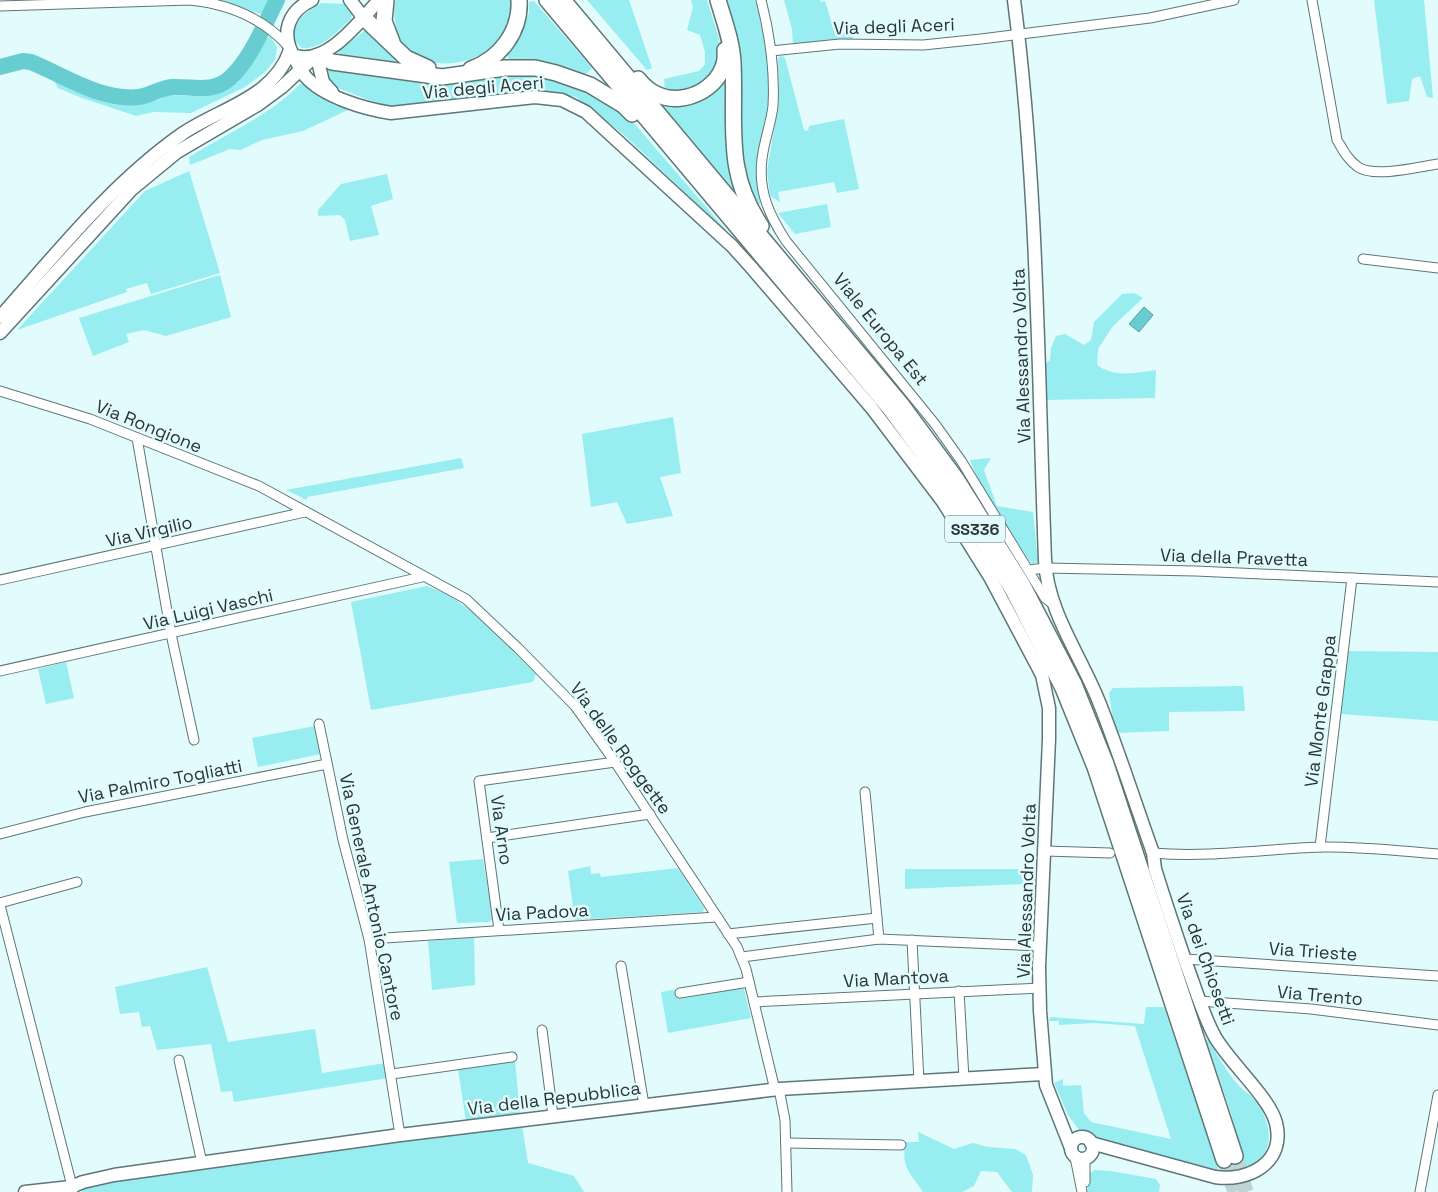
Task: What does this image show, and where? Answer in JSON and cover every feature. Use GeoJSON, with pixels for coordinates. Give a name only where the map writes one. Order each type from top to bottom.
{"type":"FeatureCollection","features":[{"type":"Feature","properties":{"kind":"highway"},"geometry":{"type":"LineString","coordinates":[[386,0],[384,21],[393,46]]}},
{"type":"Feature","properties":{"kind":"highway"},"geometry":{"type":"LineString","coordinates":[[363,17],[406,58],[423,67],[449,72],[472,69],[485,64],[506,45],[517,19],[519,0]]}},
{"type":"Feature","properties":{"kind":"highway","name":"SS336"},"geometry":{"type":"LineString","coordinates":[[547,0],[892,411],[968,516],[1013,590],[1063,688],[1095,767],[1230,1158],[1120,801],[1090,723],[1055,646],[1001,547],[938,452],[901,404],[563,0]]}},
{"type":"Feature","properties":{"kind":"highway"},"geometry":{"type":"LineString","coordinates":[[563,0],[644,86],[657,95],[671,98],[687,97],[701,92],[713,83],[722,71],[726,57],[723,37],[712,0]]}},
{"type":"Feature","properties":{"kind":"highway"},"geometry":{"type":"LineString","coordinates":[[718,0],[729,35],[733,62],[735,165],[743,193],[755,217],[804,290]]}},
{"type":"Feature","properties":{"kind":"highway"},"geometry":{"type":"LineString","coordinates":[[320,60],[442,78],[505,68],[535,68],[556,73],[590,85],[623,105],[690,172]]}},
{"type":"Feature","properties":{"kind":"street"},"geometry":{"type":"LineString","coordinates":[[0,6],[190,0],[213,3],[254,18],[270,28],[290,50],[302,59],[320,60]]}},
{"type":"Feature","properties":{"kind":"street"},"geometry":{"type":"LineString","coordinates":[[270,28],[278,28],[312,0]]}},
{"type":"Feature","properties":{"kind":"street"},"geometry":{"type":"LineString","coordinates":[[350,0],[363,17]]}},
{"type":"Feature","properties":{"kind":"street"},"geometry":{"type":"LineString","coordinates":[[0,333],[132,189],[177,152],[223,123],[259,104],[290,82],[302,70],[320,60],[380,0]]}},
{"type":"Feature","properties":{"kind":"street","name":"Viale Europa Est"},"geometry":{"type":"LineString","coordinates":[[761,0],[774,69],[772,108],[762,159],[762,192],[771,218],[786,241],[935,424],[962,462],[1030,570],[1045,598],[1055,606]]}},
{"type":"Feature","properties":{"kind":"street","name":"Via Alessandro Volta"},"geometry":{"type":"LineString","coordinates":[[1014,0],[1019,35],[1035,229],[1046,568],[1055,606],[1099,702]]}},
{"type":"Feature","properties":{"kind":"street","name":"Via degli Aceri"},"geometry":{"type":"LineString","coordinates":[[771,51],[840,44],[922,45],[1019,35],[1150,18],[1234,0]]}},
{"type":"Feature","properties":{"kind":"street"},"geometry":{"type":"LineString","coordinates":[[1312,0],[1337,140],[1346,157],[1360,168],[1385,172],[1438,164]]}},
{"type":"Feature","properties":{"kind":"street"},"geometry":{"type":"LineString","coordinates":[[292,15],[286,26],[290,50],[302,70],[314,84]]}},
{"type":"Feature","properties":{"kind":"street"},"geometry":{"type":"LineString","coordinates":[[0,317],[104,201],[142,164],[184,133],[268,85],[285,65],[290,50]]}},
{"type":"Feature","properties":{"kind":"street"},"geometry":{"type":"LineString","coordinates":[[320,60],[323,82],[335,95]]}},
{"type":"Feature","properties":{"kind":"street"},"geometry":{"type":"LineString","coordinates":[[290,82],[300,78],[314,84]]}},
{"type":"Feature","properties":{"kind":"street","name":"Via degli Aceri"},"geometry":{"type":"LineString","coordinates":[[314,84],[355,105],[391,113],[535,97],[562,100],[586,112],[732,246],[859,394],[938,494],[990,577],[1042,675]]}},
{"type":"Feature","properties":{"kind":"street"},"geometry":{"type":"LineString","coordinates":[[1363,259],[1438,268]]}},
{"type":"Feature","properties":{"kind":"street","name":"Via Rongione"},"geometry":{"type":"LineString","coordinates":[[0,391],[90,419],[259,486],[282,499]]}},
{"type":"Feature","properties":{"kind":"street"},"geometry":{"type":"LineString","coordinates":[[137,438],[171,634],[194,740]]}},
{"type":"Feature","properties":{"kind":"street","name":"Via delle Roggette"},"geometry":{"type":"LineString","coordinates":[[282,499],[382,552],[422,577],[466,599],[491,621],[575,706],[650,814],[742,957],[785,1120],[788,1192]]}},
{"type":"Feature","properties":{"kind":"street","name":"Via Virgilio"},"geometry":{"type":"LineString","coordinates":[[0,580],[155,547],[305,512]]}},
{"type":"Feature","properties":{"kind":"street","name":"Via della Pravetta"},"geometry":{"type":"LineString","coordinates":[[1030,570],[1046,568],[1204,571],[1438,582]]}},
{"type":"Feature","properties":{"kind":"street","name":"Via Luigi Vaschi"},"geometry":{"type":"LineString","coordinates":[[0,671],[422,577]]}},
{"type":"Feature","properties":{"kind":"street","name":"Via Monte Grappa"},"geometry":{"type":"LineString","coordinates":[[1320,847],[1352,578]]}},
{"type":"Feature","properties":{"kind":"street","name":"Via Alessandro Volta"},"geometry":{"type":"LineString","coordinates":[[1042,675],[1047,693],[1049,724],[1040,946],[1044,1074],[1055,1108],[1082,1149],[1082,1192]]}},
{"type":"Feature","properties":{"kind":"street","name":"Via dei Chiosetti"},"geometry":{"type":"LineString","coordinates":[[1082,1149],[1111,1150],[1228,1179],[1252,1174],[1271,1158],[1277,1139],[1276,1123],[1272,1113],[1227,1056],[1215,1036],[1199,1001],[1155,869],[1153,853],[1099,702]]}},
{"type":"Feature","properties":{"kind":"street","name":"Via Generale Antonio Cantore"},"geometry":{"type":"LineString","coordinates":[[320,724],[327,764],[369,939],[392,1074],[400,1135]]}},
{"type":"Feature","properties":{"kind":"street","name":"Via Arno"},"geometry":{"type":"LineString","coordinates":[[500,930],[479,786],[481,780],[615,762]]}},
{"type":"Feature","properties":{"kind":"street","name":"Via Palmiro Togliatti"},"geometry":{"type":"LineString","coordinates":[[0,834],[85,812],[327,764]]}},
{"type":"Feature","properties":{"kind":"street"},"geometry":{"type":"LineString","coordinates":[[865,792],[879,939]]}},
{"type":"Feature","properties":{"kind":"street"},"geometry":{"type":"LineString","coordinates":[[487,838],[650,814]]}},
{"type":"Feature","properties":{"kind":"street"},"geometry":{"type":"LineString","coordinates":[[1153,853],[1179,855],[1320,847],[1363,848],[1438,854]]}},
{"type":"Feature","properties":{"kind":"street"},"geometry":{"type":"LineString","coordinates":[[1045,852],[1110,853]]}},
{"type":"Feature","properties":{"kind":"street"},"geometry":{"type":"LineString","coordinates":[[72,1190],[0,904],[77,882]]}},
{"type":"Feature","properties":{"kind":"street","name":"Via Padova"},"geometry":{"type":"LineString","coordinates":[[369,939],[717,918]]}},
{"type":"Feature","properties":{"kind":"street"},"geometry":{"type":"LineString","coordinates":[[728,934],[877,918]]}},
{"type":"Feature","properties":{"kind":"street"},"geometry":{"type":"LineString","coordinates":[[742,957],[879,939],[1040,946]]}},
{"type":"Feature","properties":{"kind":"street"},"geometry":{"type":"LineString","coordinates":[[912,940],[919,1082]]}},
{"type":"Feature","properties":{"kind":"street","name":"Via Trieste"},"geometry":{"type":"LineString","coordinates":[[1185,958],[1438,976]]}},
{"type":"Feature","properties":{"kind":"street"},"geometry":{"type":"LineString","coordinates":[[621,966],[644,1105]]}},
{"type":"Feature","properties":{"kind":"street"},"geometry":{"type":"LineString","coordinates":[[680,993],[749,982]]}},
{"type":"Feature","properties":{"kind":"street","name":"Via Mantova"},"geometry":{"type":"LineString","coordinates":[[754,1002],[1040,988]]}},
{"type":"Feature","properties":{"kind":"street"},"geometry":{"type":"LineString","coordinates":[[959,992],[964,1079]]}},
{"type":"Feature","properties":{"kind":"street","name":"Via Trento"},"geometry":{"type":"LineString","coordinates":[[1199,1001],[1311,1009],[1438,1025]]}},
{"type":"Feature","properties":{"kind":"street"},"geometry":{"type":"LineString","coordinates":[[542,1030],[553,1116]]}},
{"type":"Feature","properties":{"kind":"street"},"geometry":{"type":"LineString","coordinates":[[392,1074],[512,1057]]}},
{"type":"Feature","properties":{"kind":"street"},"geometry":{"type":"LineString","coordinates":[[179,1060],[202,1163]]}},
{"type":"Feature","properties":{"kind":"street","name":"Via della Repubblica"},"geometry":{"type":"LineString","coordinates":[[25,1192],[72,1190],[83,1182],[114,1176],[400,1135],[777,1089],[1044,1074]]}},
{"type":"Feature","properties":{"kind":"street"},"geometry":{"type":"LineString","coordinates":[[1420,1192],[1438,1095]]}},
{"type":"Feature","properties":{"kind":"street"},"geometry":{"type":"LineString","coordinates":[[786,1143],[901,1145]]}},
{"type":"Feature","properties":{"kind":"shaded area"},"geometry":{"type":"Polygon","coordinates":[[[221,0],[270,0],[261,14],[221,0]]]}},
{"type":"Feature","properties":{"kind":"shaded area"},"geometry":{"type":"Polygon","coordinates":[[[396,0],[512,0],[510,22],[500,40],[483,54],[462,62],[441,63],[421,58],[405,47],[396,27],[394,10],[396,0]]]}},
{"type":"Feature","properties":{"kind":"shaded area"},"geometry":{"type":"Polygon","coordinates":[[[587,0],[629,0],[652,68],[647,70],[587,0]]]}},
{"type":"Feature","properties":{"kind":"shaded area"},"geometry":{"type":"Polygon","coordinates":[[[691,0],[707,0],[719,38],[721,54],[710,81],[687,91],[665,91],[664,79],[699,71],[705,64],[705,52],[700,35],[687,30],[693,7],[691,0]]]}},
{"type":"Feature","properties":{"kind":"shaded area"},"geometry":{"type":"Polygon","coordinates":[[[722,0],[755,0],[762,26],[769,77],[769,103],[757,176],[761,202],[756,208],[743,174],[722,0]]]}},
{"type":"Feature","properties":{"kind":"shaded area"},"geometry":{"type":"Polygon","coordinates":[[[784,0],[825,1],[834,30],[850,31],[853,39],[827,40],[793,45],[792,29],[784,0]]]}},
{"type":"Feature","properties":{"kind":"shaded area"},"geometry":{"type":"Polygon","coordinates":[[[1374,0],[1424,0],[1433,98],[1427,97],[1420,76],[1412,79],[1409,101],[1387,104],[1374,0]]]}},
{"type":"Feature","properties":{"kind":"shaded area"},"geometry":{"type":"Polygon","coordinates":[[[534,1],[592,68],[585,75],[555,65],[510,61],[507,55],[529,13],[529,2],[534,1]]]}},
{"type":"Feature","properties":{"kind":"shaded area"},"geometry":{"type":"Polygon","coordinates":[[[321,3],[345,4],[352,13],[351,19],[322,43],[309,48],[302,48],[293,39],[298,22],[306,13],[321,3]]]}},
{"type":"Feature","properties":{"kind":"shaded area"},"geometry":{"type":"Polygon","coordinates":[[[368,28],[399,62],[340,54],[338,52],[368,28]]]}},
{"type":"Feature","properties":{"kind":"shaded area"},"geometry":{"type":"Polygon","coordinates":[[[270,36],[277,47],[275,60],[265,72],[245,87],[191,113],[153,112],[136,116],[82,98],[58,88],[55,83],[58,79],[68,82],[84,92],[131,103],[158,100],[170,95],[187,96],[217,91],[238,82],[258,45],[270,36]]]}},
{"type":"Feature","properties":{"kind":"shaded area"},"geometry":{"type":"Polygon","coordinates":[[[781,55],[785,58],[804,130],[808,131],[809,126],[844,119],[859,189],[837,193],[834,182],[778,192],[780,202],[770,196],[767,171],[779,100],[778,58],[781,55]]]}},
{"type":"Feature","properties":{"kind":"shaded area"},"geometry":{"type":"Polygon","coordinates":[[[336,66],[539,74],[597,94],[633,122],[731,236],[623,134],[576,97],[557,93],[493,95],[389,108],[333,86],[327,77],[329,69],[336,66]]]}},
{"type":"Feature","properties":{"kind":"shaded area"},"geometry":{"type":"Polygon","coordinates":[[[728,73],[732,180],[739,201],[654,102],[676,105],[728,73]]]}},
{"type":"Feature","properties":{"kind":"shaded area"},"geometry":{"type":"Polygon","coordinates":[[[300,84],[307,85],[336,106],[339,104],[350,109],[303,131],[262,140],[241,150],[230,149],[190,165],[189,157],[261,115],[288,96],[300,84]]]}},
{"type":"Feature","properties":{"kind":"shaded area"},"geometry":{"type":"Polygon","coordinates":[[[189,171],[220,273],[151,294],[147,283],[126,289],[127,292],[17,330],[145,191],[189,171]]]}},
{"type":"Feature","properties":{"kind":"shaded area"},"geometry":{"type":"Polygon","coordinates":[[[387,174],[393,199],[371,206],[379,235],[350,241],[345,220],[340,215],[318,216],[318,210],[341,184],[387,174]]]}},
{"type":"Feature","properties":{"kind":"shaded area"},"geometry":{"type":"Polygon","coordinates":[[[827,204],[831,227],[795,234],[778,213],[827,204]]]}},
{"type":"Feature","properties":{"kind":"shaded area"},"geometry":{"type":"Polygon","coordinates":[[[220,275],[231,317],[166,336],[144,330],[126,334],[129,342],[93,356],[79,318],[220,275]]]}},
{"type":"Feature","properties":{"kind":"shaded area"},"geometry":{"type":"Polygon","coordinates":[[[1134,293],[1143,298],[1113,326],[1098,349],[1097,365],[1111,372],[1118,373],[1156,370],[1155,398],[1044,400],[1044,365],[1050,360],[1051,348],[1056,336],[1065,334],[1084,345],[1091,340],[1094,322],[1122,294],[1134,293]]]}},
{"type":"Feature","properties":{"kind":"shaded area"},"geometry":{"type":"Polygon","coordinates":[[[1144,307],[1153,315],[1139,332],[1129,324],[1144,307]]]}},
{"type":"Feature","properties":{"kind":"shaded area"},"geometry":{"type":"Polygon","coordinates":[[[673,417],[681,473],[660,477],[673,516],[627,524],[617,502],[591,507],[582,434],[673,417]]]}},
{"type":"Feature","properties":{"kind":"shaded area"},"geometry":{"type":"Polygon","coordinates":[[[461,458],[464,468],[307,497],[307,500],[286,490],[461,458]]]}},
{"type":"Feature","properties":{"kind":"shaded area"},"geometry":{"type":"Polygon","coordinates":[[[991,458],[984,470],[997,506],[1033,512],[1038,562],[1032,564],[1027,558],[981,487],[970,460],[991,458]]]}},
{"type":"Feature","properties":{"kind":"shaded area"},"geometry":{"type":"Polygon","coordinates":[[[427,586],[458,602],[486,624],[536,674],[533,682],[371,710],[351,602],[427,586]]]}},
{"type":"Feature","properties":{"kind":"shaded area"},"geometry":{"type":"Polygon","coordinates":[[[1347,651],[1438,652],[1438,721],[1341,714],[1347,651]]]}},
{"type":"Feature","properties":{"kind":"shaded area"},"geometry":{"type":"Polygon","coordinates":[[[66,662],[74,698],[46,704],[38,669],[66,662]]]}},
{"type":"Feature","properties":{"kind":"shaded area"},"geometry":{"type":"Polygon","coordinates":[[[1243,686],[1245,711],[1169,712],[1169,731],[1115,733],[1109,693],[1113,688],[1243,686]]]}},
{"type":"Feature","properties":{"kind":"shaded area"},"geometry":{"type":"Polygon","coordinates":[[[315,726],[321,754],[258,767],[252,738],[315,726]]]}},
{"type":"Feature","properties":{"kind":"shaded area"},"geometry":{"type":"Polygon","coordinates":[[[483,859],[493,919],[489,922],[457,923],[449,862],[483,859]]]}},
{"type":"Feature","properties":{"kind":"shaded area"},"geometry":{"type":"Polygon","coordinates":[[[590,866],[591,874],[600,873],[601,877],[678,868],[704,908],[703,912],[575,920],[568,871],[590,866]]]}},
{"type":"Feature","properties":{"kind":"shaded area"},"geometry":{"type":"Polygon","coordinates":[[[905,869],[1025,869],[1025,884],[905,889],[905,869]]]}},
{"type":"Feature","properties":{"kind":"shaded area"},"geometry":{"type":"Polygon","coordinates":[[[474,937],[475,985],[432,990],[428,941],[474,937]]]}},
{"type":"Feature","properties":{"kind":"shaded area"},"geometry":{"type":"Polygon","coordinates":[[[207,967],[228,1042],[315,1029],[322,1073],[386,1063],[388,1078],[234,1102],[232,1091],[221,1092],[211,1044],[157,1050],[150,1026],[142,1027],[139,1012],[120,1014],[115,987],[207,967]]]}},
{"type":"Feature","properties":{"kind":"shaded area"},"geometry":{"type":"Polygon","coordinates":[[[678,989],[680,999],[744,989],[751,1018],[668,1033],[661,992],[678,989]]]}},
{"type":"Feature","properties":{"kind":"shaded area"},"geometry":{"type":"Polygon","coordinates":[[[1146,1007],[1164,1007],[1219,1171],[1106,1144],[1106,1140],[1079,1130],[1068,1115],[1054,1083],[1063,1079],[1063,1086],[1081,1085],[1084,1113],[1091,1122],[1171,1139],[1135,1026],[1094,1023],[1059,1025],[1059,1021],[1049,1021],[1050,1017],[1144,1024],[1146,1007]]]}},
{"type":"Feature","properties":{"kind":"shaded area"},"geometry":{"type":"Polygon","coordinates":[[[1208,1037],[1217,1055],[1236,1083],[1254,1099],[1261,1109],[1268,1129],[1269,1138],[1263,1157],[1246,1172],[1231,1113],[1207,1042],[1208,1037]]]}},
{"type":"Feature","properties":{"kind":"shaded area"},"geometry":{"type":"Polygon","coordinates":[[[515,1061],[520,1114],[466,1121],[458,1069],[515,1061]]]}},
{"type":"Feature","properties":{"kind":"shaded area"},"geometry":{"type":"Polygon","coordinates":[[[522,1125],[528,1163],[574,1176],[584,1192],[82,1192],[86,1186],[522,1125]]]}},
{"type":"Feature","properties":{"kind":"shaded area"},"geometry":{"type":"Polygon","coordinates":[[[918,1132],[954,1149],[973,1143],[988,1147],[1015,1149],[1026,1155],[1033,1175],[1032,1192],[1012,1192],[997,1172],[981,1171],[974,1186],[962,1192],[923,1192],[907,1169],[904,1157],[906,1142],[919,1142],[918,1132]]]}},
{"type":"Feature","properties":{"kind":"shaded area"},"geometry":{"type":"Polygon","coordinates":[[[1095,1170],[1156,1179],[1160,1185],[1159,1192],[1087,1192],[1090,1173],[1095,1170]]]}},
{"type":"Feature","properties":{"kind":"waterway"},"geometry":{"type":"LineString","coordinates":[[0,67],[23,61],[31,62],[97,91],[125,97],[139,97],[172,87],[209,88],[223,83],[238,70],[256,41],[277,0]]}},
{"type":"Feature","properties":{"kind":"tunnel"},"geometry":{"type":"LineString","coordinates":[[1235,1156],[1246,1192]]}},
{"type":"Feature","properties":{"kind":"tunnel"},"geometry":{"type":"LineString","coordinates":[[1224,1160],[1235,1192]]}}]}
